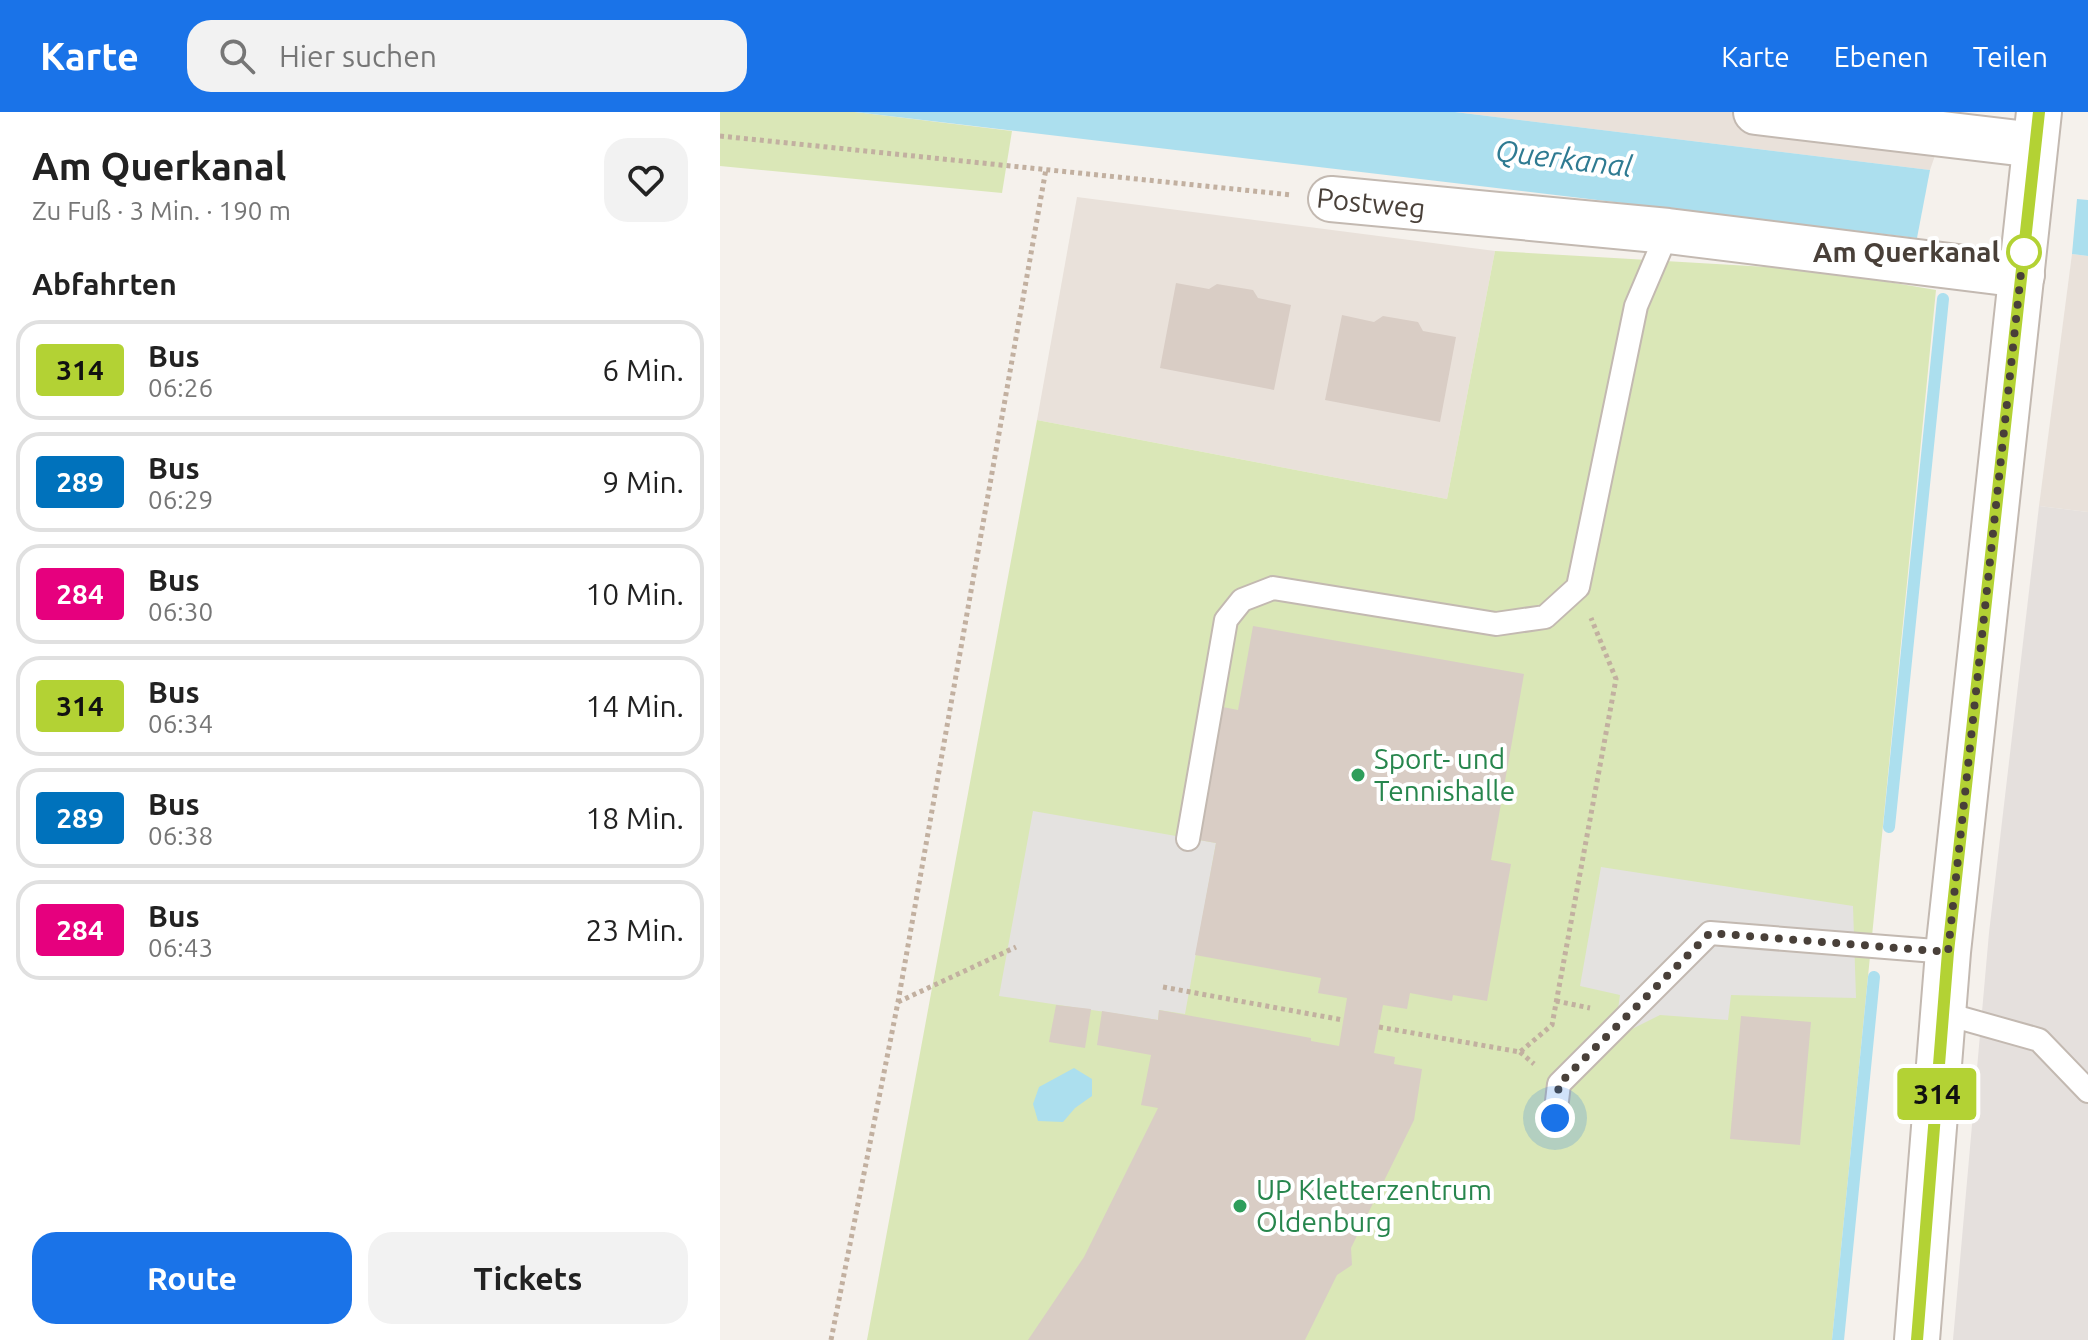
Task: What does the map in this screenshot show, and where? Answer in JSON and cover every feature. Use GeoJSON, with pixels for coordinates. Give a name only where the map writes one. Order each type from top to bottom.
{"type":"FeatureCollection","features":[{"type":"Feature","properties":{"kind":"street"},"geometry":{"type":"LineString","coordinates":[[1756,112],[2037,128],[1948,952],[1917,1340]]}},
{"type":"Feature","properties":{"kind":"street","name":"Postweg"},"geometry":{"type":"LineString","coordinates":[[1331,199],[1668,231],[2022,275]]}},
{"type":"Feature","properties":{"kind":"lane"},"geometry":{"type":"LineString","coordinates":[[1188,839],[1226,620],[1242,600],[1273,588],[1496,624],[1545,617],[1578,587],[1636,306],[1668,231]]}},
{"type":"Feature","properties":{"kind":"lane"},"geometry":{"type":"LineString","coordinates":[[1555,1118],[1559,1084],[1710,933],[1948,952]]}},
{"type":"Feature","properties":{"kind":"lane"},"geometry":{"type":"LineString","coordinates":[[1943,1013],[2039,1040],[2088,1091]]}},
{"type":"Feature","properties":{"kind":"path","name":"Postweg"},"geometry":{"type":"LineString","coordinates":[[720,136],[1331,199]]}},
{"type":"Feature","properties":{"kind":"path"},"geometry":{"type":"LineString","coordinates":[[831,1340],[898,1002],[1046,169]]}},
{"type":"Feature","properties":{"kind":"path"},"geometry":{"type":"LineString","coordinates":[[1379,1027],[1520,1052],[1552,1025],[1616,679],[1578,587]]}},
{"type":"Feature","properties":{"kind":"path"},"geometry":{"type":"LineString","coordinates":[[898,1002],[1016,947]]}},
{"type":"Feature","properties":{"kind":"path"},"geometry":{"type":"LineString","coordinates":[[1163,987],[1343,1020]]}},
{"type":"Feature","properties":{"kind":"shaded area"},"geometry":{"type":"Polygon","coordinates":[[[1455,112],[1950,112],[1930,170],[1455,112]]]}},
{"type":"Feature","properties":{"kind":"shaded area"},"geometry":{"type":"Polygon","coordinates":[[[1077,197],[1495,251],[1447,499],[1037,420],[1077,197]]]}},
{"type":"Feature","properties":{"kind":"shaded area"},"geometry":{"type":"Polygon","coordinates":[[[2072,254],[2088,256],[2088,512],[2039,506],[2072,254]]]}},
{"type":"Feature","properties":{"kind":"shaded area"},"geometry":{"type":"Polygon","coordinates":[[[2039,506],[2088,512],[2088,1340],[1953,1340],[1989,933],[2039,506]]]}},
{"type":"Feature","properties":{"kind":"shaded area"},"geometry":{"type":"Polygon","coordinates":[[[1033,811],[1216,843],[1185,1014],[1159,1010],[1158,1020],[999,996],[1033,811]]]}},
{"type":"Feature","properties":{"kind":"shaded area"},"geometry":{"type":"Polygon","coordinates":[[[1601,867],[1853,906],[1856,998],[1731,995],[1728,1020],[1660,1015],[1632,1029],[1613,1045],[1620,995],[1580,986],[1601,867]]]}},
{"type":"Feature","properties":{"kind":"green space"},"geometry":{"type":"Polygon","coordinates":[[[720,112],[855,112],[1012,131],[1002,193],[720,166],[720,112]]]}},
{"type":"Feature","properties":{"kind":"green space"},"geometry":{"type":"Polygon","coordinates":[[[1495,251],[1817,270],[1936,290],[1832,1340],[867,1340],[1037,420],[1447,499],[1495,251]]]}},
{"type":"Feature","properties":{"kind":"water","name":"Querkanal"},"geometry":{"type":"Polygon","coordinates":[[[855,112],[1455,112],[1930,170],[1917,238],[855,112]]]}},
{"type":"Feature","properties":{"kind":"water"},"geometry":{"type":"Polygon","coordinates":[[[2077,199],[2088,200],[2088,256],[2072,254],[2077,199]]]}},
{"type":"Feature","properties":{"kind":"water"},"geometry":{"type":"Polygon","coordinates":[[[1074,1068],[1092,1079],[1092,1096],[1075,1108],[1063,1122],[1038,1121],[1033,1104],[1039,1087],[1074,1068]]]}},
{"type":"Feature","properties":{"kind":"building"},"geometry":{"type":"Polygon","coordinates":[[[1176,283],[1209,289],[1217,284],[1253,290],[1258,298],[1291,305],[1274,390],[1160,368],[1176,283]]]}},
{"type":"Feature","properties":{"kind":"building"},"geometry":{"type":"Polygon","coordinates":[[[1342,315],[1374,322],[1383,316],[1418,322],[1423,331],[1456,337],[1440,422],[1325,400],[1342,315]]]}},
{"type":"Feature","properties":{"kind":"building"},"geometry":{"type":"Polygon","coordinates":[[[1253,626],[1524,674],[1491,860],[1511,864],[1487,1001],[1453,995],[1452,1001],[1410,993],[1407,1009],[1383,1005],[1374,1053],[1395,1057],[1394,1064],[1422,1069],[1414,1120],[1351,1248],[1352,1265],[1337,1275],[1305,1340],[1028,1340],[1084,1257],[1158,1108],[1141,1105],[1151,1055],[1097,1045],[1102,1011],[1158,1020],[1159,1010],[1339,1046],[1347,998],[1318,993],[1321,978],[1195,955],[1216,843],[1199,840],[1223,707],[1238,710],[1253,626]]]}},
{"type":"Feature","properties":{"kind":"building"},"geometry":{"type":"Polygon","coordinates":[[[1056,1005],[1091,1009],[1085,1048],[1049,1042],[1056,1005]]]}},
{"type":"Feature","properties":{"kind":"building"},"geometry":{"type":"Polygon","coordinates":[[[1741,1016],[1811,1022],[1800,1145],[1730,1139],[1741,1016]]]}},
{"type":"Feature","properties":{"kind":"waterway"},"geometry":{"type":"LineString","coordinates":[[1889,827],[1943,299]]}},
{"type":"Feature","properties":{"kind":"waterway"},"geometry":{"type":"LineString","coordinates":[[1838,1340],[1874,977]]}},
{"type":"Feature","properties":{"kind":"bus line","name":"314"},"geometry":{"type":"LineString","coordinates":[[1917,1340],[1948,952],[2039,112]]}},
{"type":"Feature","properties":{"kind":"place","name":"Am Querkanal"},"geometry":{"type":"Point","coordinates":[2024,252]}},
{"type":"Feature","properties":{"kind":"place","name":"Sport- und Tennishalle"},"geometry":{"type":"Point","coordinates":[1358,775]}},
{"type":"Feature","properties":{"kind":"place","name":"UP Kletterzentrum Oldenburg"},"geometry":{"type":"Point","coordinates":[1240,1206]}},
{"type":"Feature","properties":{"kind":"route"},"geometry":{"type":"LineString","coordinates":[[1555,1118],[1559,1084],[1710,933],[1948,952],[2024,245],[2024,252]]}}]}
